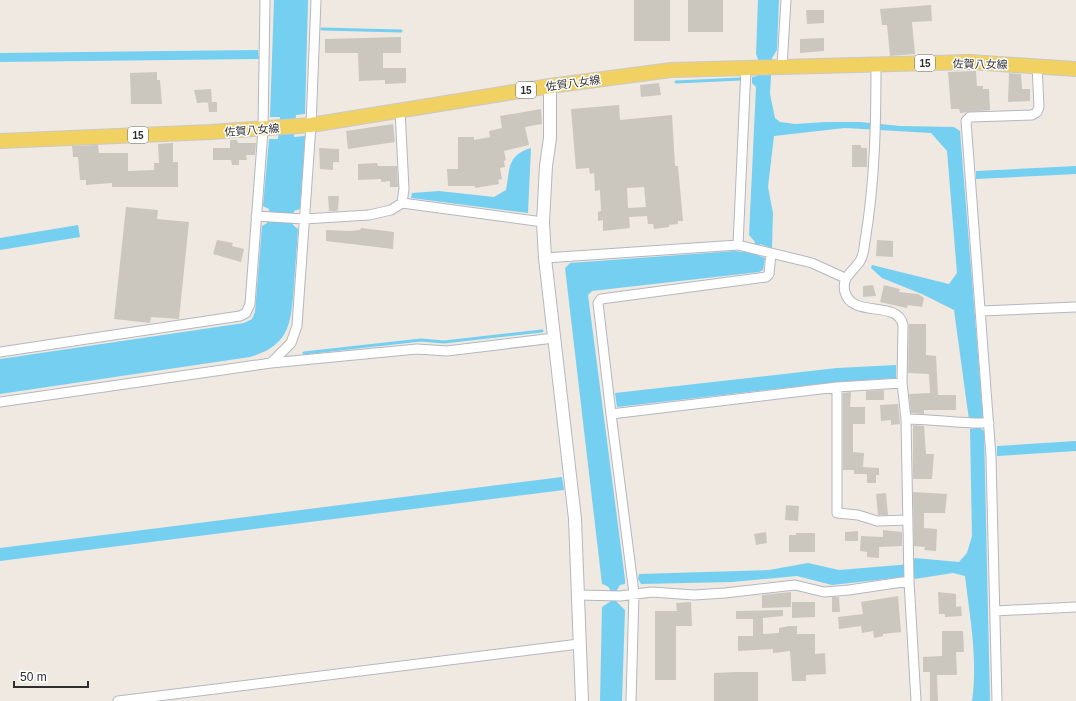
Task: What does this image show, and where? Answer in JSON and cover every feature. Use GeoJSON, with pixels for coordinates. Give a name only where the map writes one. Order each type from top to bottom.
{"type":"FeatureCollection","features":[{"type":"Feature","properties":{"kind":"main road","name":"佐賀八女線"},"geometry":{"type":"LineString","coordinates":[[0,141],[269,129],[305,125],[550,86],[671,70],[970,62],[1037,65],[1076,69]]}},
{"type":"Feature","properties":{"kind":"street"},"geometry":{"type":"LineString","coordinates":[[0,352],[240,316],[246,313],[250,304],[256,216],[269,129],[265,0]]}},
{"type":"Feature","properties":{"kind":"street"},"geometry":{"type":"LineString","coordinates":[[271,363],[291,343],[297,326],[304,220],[305,125],[316,0]]}},
{"type":"Feature","properties":{"kind":"street"},"geometry":{"type":"LineString","coordinates":[[778,67],[786,0]]}},
{"type":"Feature","properties":{"kind":"street"},"geometry":{"type":"LineString","coordinates":[[876,64],[876,131],[868,220],[862,257],[845,278],[845,294],[850,302],[861,307],[896,313],[902,318],[902,383],[906,419],[908,562],[916,701]]}},
{"type":"Feature","properties":{"kind":"street"},"geometry":{"type":"LineString","coordinates":[[1059,67],[1076,64]]}},
{"type":"Feature","properties":{"kind":"street"},"geometry":{"type":"LineString","coordinates":[[997,701],[995,611],[982,424],[982,312],[966,121],[970,117],[1032,115],[1037,112],[1039,107],[1037,65]]}},
{"type":"Feature","properties":{"kind":"street"},"geometry":{"type":"LineString","coordinates":[[738,245],[751,68]]}},
{"type":"Feature","properties":{"kind":"street"},"geometry":{"type":"LineString","coordinates":[[550,86],[550,138],[546,166],[543,222],[545,258],[575,519],[582,701]]}},
{"type":"Feature","properties":{"kind":"street"},"geometry":{"type":"LineString","coordinates":[[400,110],[404,189],[402,203]]}},
{"type":"Feature","properties":{"kind":"street"},"geometry":{"type":"LineString","coordinates":[[256,216],[304,220],[369,214],[391,210],[402,203],[543,222]]}},
{"type":"Feature","properties":{"kind":"street"},"geometry":{"type":"LineString","coordinates":[[545,258],[738,245],[812,263],[845,278]]}},
{"type":"Feature","properties":{"kind":"street"},"geometry":{"type":"LineString","coordinates":[[631,701],[634,593],[598,303],[601,299],[766,277],[769,274],[771,253]]}},
{"type":"Feature","properties":{"kind":"street"},"geometry":{"type":"LineString","coordinates":[[982,312],[1076,307]]}},
{"type":"Feature","properties":{"kind":"street"},"geometry":{"type":"LineString","coordinates":[[0,402],[271,363],[417,348],[447,352],[554,338]]}},
{"type":"Feature","properties":{"kind":"street"},"geometry":{"type":"LineString","coordinates":[[611,414],[838,387],[902,383]]}},
{"type":"Feature","properties":{"kind":"street"},"geometry":{"type":"LineString","coordinates":[[838,387],[837,513],[858,515],[877,521],[908,520]]}},
{"type":"Feature","properties":{"kind":"street"},"geometry":{"type":"LineString","coordinates":[[906,419],[982,424]]}},
{"type":"Feature","properties":{"kind":"street"},"geometry":{"type":"LineString","coordinates":[[578,595],[620,596],[634,593],[652,592],[694,595],[796,585],[824,592],[849,590],[909,580]]}},
{"type":"Feature","properties":{"kind":"street"},"geometry":{"type":"LineString","coordinates":[[995,611],[1076,607]]}},
{"type":"Feature","properties":{"kind":"street"},"geometry":{"type":"LineString","coordinates":[[118,701],[579,644]]}},
{"type":"Feature","properties":{"kind":"water"},"geometry":{"type":"Polygon","coordinates":[[[274,0],[308,0],[305,114],[296,115],[294,137],[305,136],[300,209],[294,211],[293,225],[298,229],[294,285],[290,321],[281,339],[274,346],[264,352],[250,357],[0,394],[0,359],[244,323],[252,319],[255,312],[262,226],[267,223],[269,209],[263,206],[269,139],[278,139],[280,117],[270,117],[274,0]]]}},
{"type":"Feature","properties":{"kind":"water"},"geometry":{"type":"Polygon","coordinates":[[[758,0],[779,0],[777,50],[772,58],[770,94],[775,118],[780,122],[795,124],[860,122],[900,126],[954,127],[960,131],[983,417],[980,421],[980,428],[984,431],[990,701],[972,701],[974,685],[974,654],[965,576],[953,573],[915,579],[913,576],[832,585],[797,576],[732,582],[641,584],[638,579],[639,574],[769,570],[808,563],[839,570],[911,564],[915,558],[959,562],[967,553],[972,536],[970,429],[977,428],[976,421],[969,420],[954,310],[924,295],[882,278],[871,268],[872,265],[949,284],[957,273],[947,151],[931,133],[845,128],[774,136],[768,187],[773,213],[772,248],[760,244],[757,255],[765,258],[763,270],[759,272],[592,291],[588,295],[625,579],[625,584],[620,585],[617,590],[616,601],[625,610],[622,701],[600,701],[602,607],[611,601],[611,595],[609,588],[602,584],[565,268],[570,263],[735,251],[752,253],[755,242],[749,235],[756,87],[752,83],[752,77],[757,76],[758,59],[756,54],[758,0]]]}},
{"type":"Feature","properties":{"kind":"water"},"geometry":{"type":"Polygon","coordinates":[[[258,50],[259,59],[0,62],[0,53],[258,50]]]}},
{"type":"Feature","properties":{"kind":"water"},"geometry":{"type":"Polygon","coordinates":[[[531,148],[528,213],[411,198],[412,193],[439,191],[494,197],[506,190],[509,169],[514,159],[523,151],[531,148]]]}},
{"type":"Feature","properties":{"kind":"water"},"geometry":{"type":"Polygon","coordinates":[[[1076,166],[1076,174],[976,179],[976,171],[1076,166]]]}},
{"type":"Feature","properties":{"kind":"water"},"geometry":{"type":"Polygon","coordinates":[[[78,225],[80,237],[0,250],[0,238],[78,225]]]}},
{"type":"Feature","properties":{"kind":"water"},"geometry":{"type":"Polygon","coordinates":[[[896,365],[896,378],[837,382],[617,407],[615,393],[837,368],[896,365]]]}},
{"type":"Feature","properties":{"kind":"water"},"geometry":{"type":"Polygon","coordinates":[[[1076,441],[1076,451],[997,456],[997,446],[1076,441]]]}},
{"type":"Feature","properties":{"kind":"water"},"geometry":{"type":"Polygon","coordinates":[[[562,477],[564,490],[0,561],[0,548],[562,477]]]}},
{"type":"Feature","properties":{"kind":"building"},"geometry":{"type":"Polygon","coordinates":[[[634,0],[670,0],[670,41],[634,41],[634,0]]]}},
{"type":"Feature","properties":{"kind":"building"},"geometry":{"type":"Polygon","coordinates":[[[688,0],[723,0],[723,32],[688,32],[688,0]]]}},
{"type":"Feature","properties":{"kind":"building"},"geometry":{"type":"Polygon","coordinates":[[[931,5],[932,21],[912,22],[915,54],[890,56],[887,25],[882,25],[880,9],[931,5]]]}},
{"type":"Feature","properties":{"kind":"building"},"geometry":{"type":"Polygon","coordinates":[[[806,10],[824,10],[824,23],[807,24],[806,10]]]}},
{"type":"Feature","properties":{"kind":"building"},"geometry":{"type":"Polygon","coordinates":[[[401,37],[401,53],[383,53],[383,68],[406,68],[406,83],[385,84],[385,80],[359,81],[358,53],[325,53],[325,39],[401,37]]]}},
{"type":"Feature","properties":{"kind":"building"},"geometry":{"type":"Polygon","coordinates":[[[824,38],[824,51],[800,53],[800,39],[824,38]]]}},
{"type":"Feature","properties":{"kind":"building"},"geometry":{"type":"Polygon","coordinates":[[[976,71],[977,86],[983,86],[983,89],[989,89],[990,110],[960,113],[959,109],[951,109],[948,72],[976,71]]]}},
{"type":"Feature","properties":{"kind":"building"},"geometry":{"type":"Polygon","coordinates":[[[157,72],[157,80],[160,80],[162,104],[131,104],[130,73],[157,72]]]}},
{"type":"Feature","properties":{"kind":"building"},"geometry":{"type":"Polygon","coordinates":[[[1009,73],[1021,74],[1022,89],[1030,89],[1030,101],[1008,102],[1009,73]]]}},
{"type":"Feature","properties":{"kind":"building"},"geometry":{"type":"Polygon","coordinates":[[[659,83],[661,95],[641,97],[640,85],[659,83]]]}},
{"type":"Feature","properties":{"kind":"building"},"geometry":{"type":"Polygon","coordinates":[[[211,89],[212,102],[197,103],[194,90],[211,89]]]}},
{"type":"Feature","properties":{"kind":"building"},"geometry":{"type":"Polygon","coordinates":[[[208,102],[217,102],[217,112],[209,112],[208,102]]]}},
{"type":"Feature","properties":{"kind":"building"},"geometry":{"type":"Polygon","coordinates":[[[619,105],[620,120],[672,115],[675,166],[678,166],[683,221],[678,221],[678,224],[669,225],[669,227],[654,229],[653,224],[648,224],[647,216],[629,217],[630,228],[603,231],[603,220],[598,221],[598,212],[601,211],[600,190],[595,191],[594,173],[590,174],[589,168],[576,169],[571,109],[619,105]],[[644,187],[627,188],[628,208],[646,207],[644,187]]]}},
{"type":"Feature","properties":{"kind":"building"},"geometry":{"type":"Polygon","coordinates":[[[541,109],[542,124],[525,127],[529,145],[504,151],[506,160],[504,161],[505,167],[500,168],[502,179],[498,180],[499,184],[475,188],[475,186],[448,186],[447,169],[458,169],[458,137],[474,137],[474,140],[490,137],[489,131],[502,128],[500,116],[541,109]]]}},
{"type":"Feature","properties":{"kind":"building"},"geometry":{"type":"Polygon","coordinates":[[[393,124],[395,142],[348,149],[346,131],[393,124]]]}},
{"type":"Feature","properties":{"kind":"building"},"geometry":{"type":"Polygon","coordinates":[[[230,140],[237,140],[238,143],[256,143],[255,155],[246,155],[247,160],[239,160],[239,165],[232,165],[231,160],[213,160],[213,148],[230,148],[230,140]]]}},
{"type":"Feature","properties":{"kind":"building"},"geometry":{"type":"Polygon","coordinates":[[[173,143],[173,162],[178,162],[178,187],[112,187],[112,183],[86,185],[86,180],[80,180],[78,157],[73,157],[72,146],[98,145],[99,153],[128,153],[128,171],[154,170],[154,163],[159,163],[158,144],[173,143]]]}},
{"type":"Feature","properties":{"kind":"building"},"geometry":{"type":"Polygon","coordinates":[[[852,145],[861,145],[861,148],[867,148],[867,167],[852,167],[852,145]]]}},
{"type":"Feature","properties":{"kind":"building"},"geometry":{"type":"Polygon","coordinates":[[[319,148],[339,149],[339,162],[333,162],[333,170],[320,169],[319,148]]]}},
{"type":"Feature","properties":{"kind":"building"},"geometry":{"type":"Polygon","coordinates":[[[377,163],[378,166],[397,166],[398,187],[390,187],[390,181],[381,182],[381,179],[358,180],[358,164],[377,163]]]}},
{"type":"Feature","properties":{"kind":"building"},"geometry":{"type":"Polygon","coordinates":[[[328,196],[339,196],[337,211],[329,211],[328,196]]]}},
{"type":"Feature","properties":{"kind":"building"},"geometry":{"type":"Polygon","coordinates":[[[126,207],[158,210],[157,219],[189,222],[179,319],[151,317],[150,323],[114,319],[126,207]]]}},
{"type":"Feature","properties":{"kind":"building"},"geometry":{"type":"Polygon","coordinates":[[[361,228],[394,232],[393,249],[326,241],[326,230],[350,231],[360,230],[361,228]]]}},
{"type":"Feature","properties":{"kind":"building"},"geometry":{"type":"Polygon","coordinates":[[[217,240],[233,243],[232,246],[244,249],[241,262],[213,254],[217,240]]]}},
{"type":"Feature","properties":{"kind":"building"},"geometry":{"type":"Polygon","coordinates":[[[877,240],[893,241],[893,257],[876,256],[877,240]]]}},
{"type":"Feature","properties":{"kind":"building"},"geometry":{"type":"Polygon","coordinates":[[[873,285],[876,296],[863,297],[863,286],[873,285]]]}},
{"type":"Feature","properties":{"kind":"building"},"geometry":{"type":"Polygon","coordinates":[[[884,285],[900,289],[899,292],[918,294],[924,298],[922,307],[908,305],[907,308],[880,302],[884,285]]]}},
{"type":"Feature","properties":{"kind":"building"},"geometry":{"type":"Polygon","coordinates":[[[909,324],[926,324],[926,355],[936,356],[938,395],[956,395],[956,410],[924,410],[924,414],[911,413],[909,394],[930,393],[929,374],[908,373],[909,324]]]}},
{"type":"Feature","properties":{"kind":"building"},"geometry":{"type":"Polygon","coordinates":[[[884,390],[884,400],[866,400],[866,391],[884,390]]]}},
{"type":"Feature","properties":{"kind":"building"},"geometry":{"type":"Polygon","coordinates":[[[851,392],[850,407],[865,407],[865,424],[853,424],[853,452],[864,453],[863,467],[879,468],[879,475],[876,475],[876,483],[867,483],[867,474],[854,474],[854,470],[843,470],[843,393],[851,392]]]}},
{"type":"Feature","properties":{"kind":"building"},"geometry":{"type":"Polygon","coordinates":[[[898,404],[900,424],[891,425],[891,420],[881,421],[880,405],[898,404]]]}},
{"type":"Feature","properties":{"kind":"building"},"geometry":{"type":"Polygon","coordinates":[[[913,425],[924,426],[926,454],[934,454],[932,479],[913,479],[913,425]]]}},
{"type":"Feature","properties":{"kind":"building"},"geometry":{"type":"Polygon","coordinates":[[[913,492],[947,494],[945,513],[924,513],[924,528],[937,529],[936,551],[924,550],[925,547],[914,546],[913,492]]]}},
{"type":"Feature","properties":{"kind":"building"},"geometry":{"type":"Polygon","coordinates":[[[886,493],[888,515],[878,515],[876,494],[886,493]]]}},
{"type":"Feature","properties":{"kind":"building"},"geometry":{"type":"Polygon","coordinates":[[[786,505],[799,506],[798,521],[785,520],[786,505]]]}},
{"type":"Feature","properties":{"kind":"building"},"geometry":{"type":"Polygon","coordinates":[[[883,530],[902,532],[902,546],[879,547],[879,558],[867,557],[867,552],[860,551],[861,536],[883,537],[883,530]]]}},
{"type":"Feature","properties":{"kind":"building"},"geometry":{"type":"Polygon","coordinates":[[[858,531],[858,541],[845,541],[845,532],[858,531]]]}},
{"type":"Feature","properties":{"kind":"building"},"geometry":{"type":"Polygon","coordinates":[[[766,532],[767,543],[756,545],[754,534],[766,532]]]}},
{"type":"Feature","properties":{"kind":"building"},"geometry":{"type":"Polygon","coordinates":[[[796,533],[815,533],[815,552],[789,552],[789,535],[796,535],[796,533]]]}},
{"type":"Feature","properties":{"kind":"building"},"geometry":{"type":"Polygon","coordinates":[[[791,592],[791,607],[762,608],[762,595],[791,592]]]}},
{"type":"Feature","properties":{"kind":"building"},"geometry":{"type":"Polygon","coordinates":[[[938,592],[956,594],[956,607],[961,606],[962,616],[945,617],[945,614],[939,614],[938,592]]]}},
{"type":"Feature","properties":{"kind":"building"},"geometry":{"type":"Polygon","coordinates":[[[898,596],[901,632],[883,634],[883,636],[874,638],[873,631],[862,633],[861,626],[839,629],[838,617],[863,614],[861,602],[898,596]]]}},
{"type":"Feature","properties":{"kind":"building"},"geometry":{"type":"Polygon","coordinates":[[[832,597],[839,597],[840,612],[832,612],[832,597]]]}},
{"type":"Feature","properties":{"kind":"building"},"geometry":{"type":"Polygon","coordinates":[[[691,602],[692,626],[676,626],[676,680],[655,680],[655,611],[677,611],[676,603],[691,602]]]}},
{"type":"Feature","properties":{"kind":"building"},"geometry":{"type":"Polygon","coordinates":[[[792,602],[815,602],[815,617],[792,618],[792,602]]]}},
{"type":"Feature","properties":{"kind":"building"},"geometry":{"type":"Polygon","coordinates":[[[783,610],[783,616],[763,618],[763,634],[779,633],[779,628],[797,626],[797,634],[815,634],[815,654],[825,653],[826,674],[806,675],[806,681],[792,681],[790,651],[773,653],[773,649],[738,651],[738,636],[753,636],[753,619],[736,619],[736,611],[783,610]]]}},
{"type":"Feature","properties":{"kind":"building"},"geometry":{"type":"Polygon","coordinates":[[[942,631],[963,631],[964,652],[956,652],[957,675],[937,675],[938,701],[930,701],[930,672],[923,672],[923,657],[942,656],[942,631]]]}},
{"type":"Feature","properties":{"kind":"building"},"geometry":{"type":"Polygon","coordinates":[[[758,672],[758,701],[714,701],[714,673],[758,672]]]}},
{"type":"Feature","properties":{"kind":"waterway"},"geometry":{"type":"LineString","coordinates":[[322,29],[401,31]]}},
{"type":"Feature","properties":{"kind":"waterway"},"geometry":{"type":"LineString","coordinates":[[676,82],[741,79]]}},
{"type":"Feature","properties":{"kind":"waterway"},"geometry":{"type":"LineString","coordinates":[[304,353],[421,340],[444,342],[542,331]]}}]}
